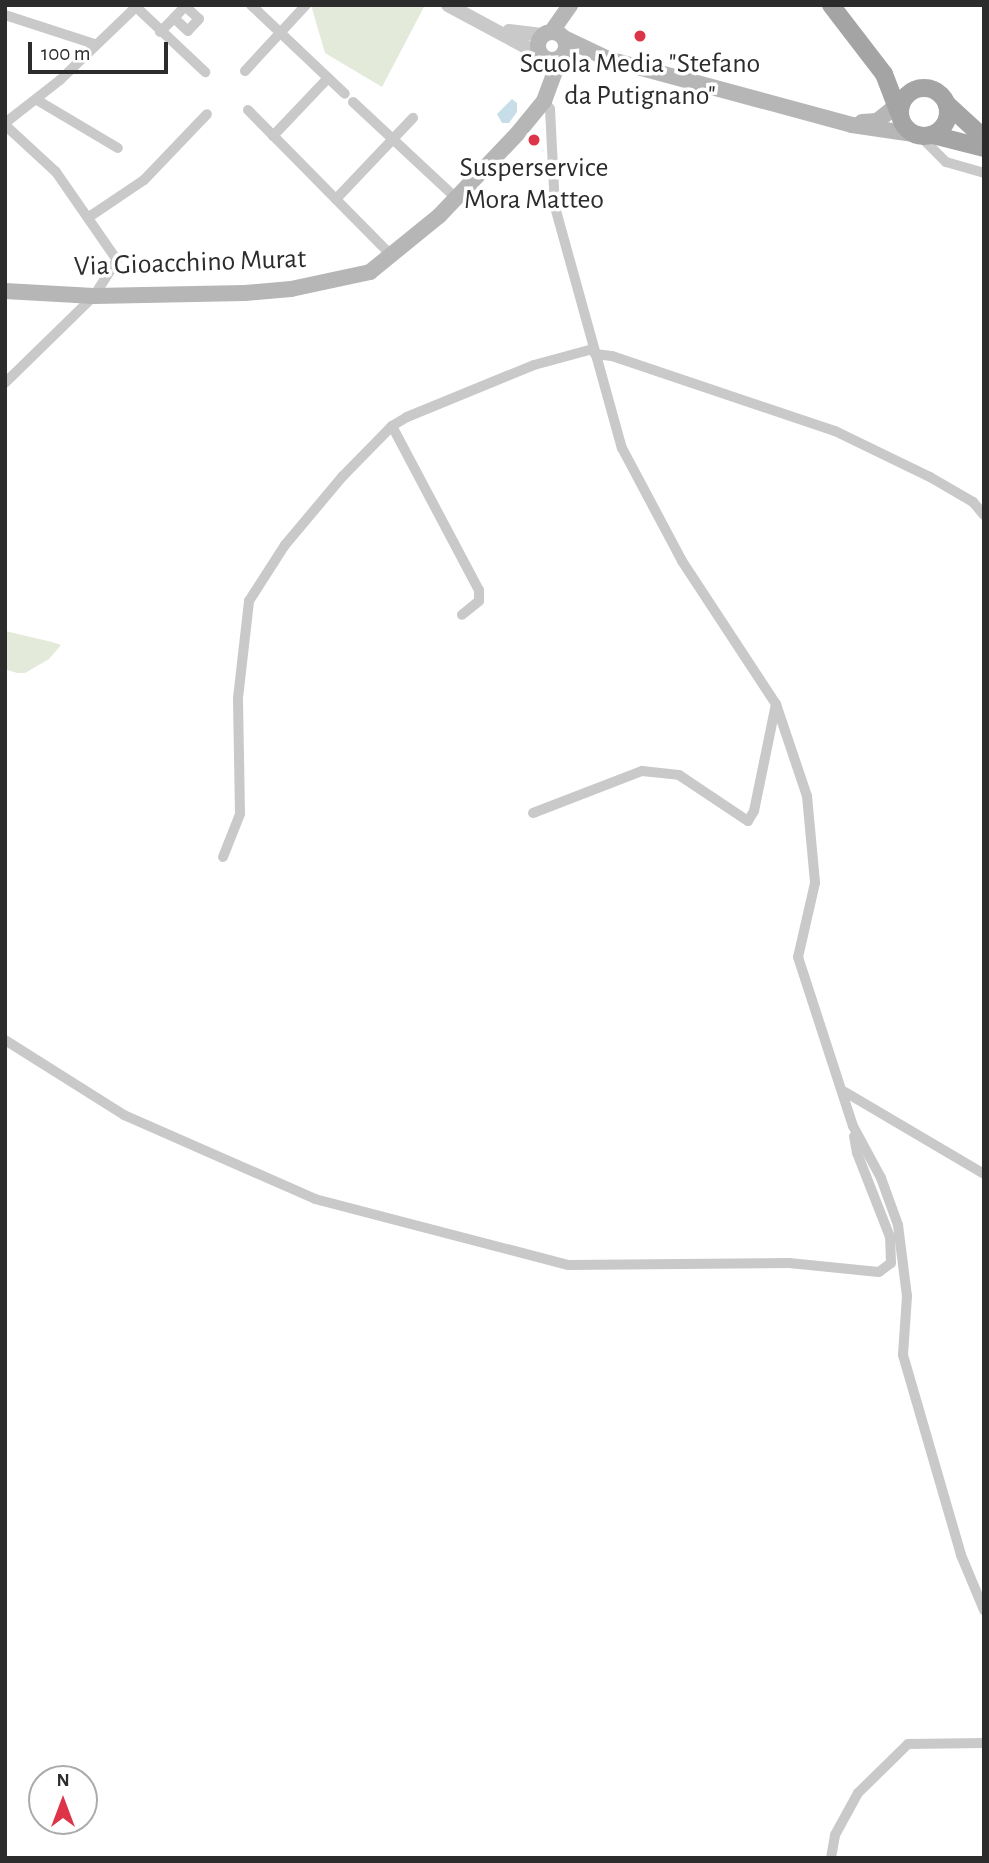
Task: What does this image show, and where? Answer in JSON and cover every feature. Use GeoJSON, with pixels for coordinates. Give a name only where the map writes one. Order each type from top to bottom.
{"type":"FeatureCollection","features":[{"type":"Feature","properties":{"kind":"main road"},"geometry":{"type":"LineString","coordinates":[[552,56],[553,35],[570,5]]}},
{"type":"Feature","properties":{"kind":"main road"},"geometry":{"type":"LineString","coordinates":[[831,5],[884,74],[896,107],[935,128],[984,148]]}},
{"type":"Feature","properties":{"kind":"main road"},"geometry":{"type":"LineString","coordinates":[[552,56],[553,35]]}},
{"type":"Feature","properties":{"kind":"main road"},"geometry":{"type":"LineString","coordinates":[[553,35],[608,59],[846,122],[935,128],[984,138]]}},
{"type":"Feature","properties":{"kind":"main road"},"geometry":{"type":"LineString","coordinates":[[552,56],[608,59]]}},
{"type":"Feature","properties":{"kind":"main road","name":"Via Gioacchino Murat"},"geometry":{"type":"LineString","coordinates":[[5,291],[94,296],[291,289],[370,272],[393,257],[456,198],[545,94],[552,56]]}},
{"type":"Feature","properties":{"kind":"main road"},"geometry":{"type":"LineString","coordinates":[[884,74],[920,88],[936,91],[935,128]]}},
{"type":"Feature","properties":{"kind":"main road"},"geometry":{"type":"LineString","coordinates":[[846,122],[877,121],[920,88]]}},
{"type":"Feature","properties":{"kind":"street"},"geometry":{"type":"LineString","coordinates":[[251,5],[345,93]]}},
{"type":"Feature","properties":{"kind":"street"},"geometry":{"type":"LineString","coordinates":[[245,71],[306,5]]}},
{"type":"Feature","properties":{"kind":"street"},"geometry":{"type":"LineString","coordinates":[[447,5],[552,56]]}},
{"type":"Feature","properties":{"kind":"street"},"geometry":{"type":"LineString","coordinates":[[5,383],[94,296],[117,260],[56,172],[5,124],[37,100],[136,6],[160,32],[205,72]]}},
{"type":"Feature","properties":{"kind":"street"},"geometry":{"type":"LineString","coordinates":[[5,15],[94,44]]}},
{"type":"Feature","properties":{"kind":"street"},"geometry":{"type":"LineString","coordinates":[[160,32],[174,18]]}},
{"type":"Feature","properties":{"kind":"street"},"geometry":{"type":"LineString","coordinates":[[494,28],[553,35]]}},
{"type":"Feature","properties":{"kind":"street"},"geometry":{"type":"LineString","coordinates":[[273,136],[328,78]]}},
{"type":"Feature","properties":{"kind":"street"},"geometry":{"type":"LineString","coordinates":[[5,1040],[124,1115],[315,1199],[569,1265],[789,1263],[879,1272],[886,1269],[892,1254],[890,1237],[857,1153],[845,1092],[798,957],[815,883],[807,796],[776,704],[682,561],[622,448],[555,207],[550,110],[545,94]]}},
{"type":"Feature","properties":{"kind":"street"},"geometry":{"type":"LineString","coordinates":[[37,100],[118,148]]}},
{"type":"Feature","properties":{"kind":"street"},"geometry":{"type":"LineString","coordinates":[[353,102],[456,198]]}},
{"type":"Feature","properties":{"kind":"street"},"geometry":{"type":"LineString","coordinates":[[248,110],[393,257]]}},
{"type":"Feature","properties":{"kind":"street"},"geometry":{"type":"LineString","coordinates":[[89,217],[144,180],[207,114]]}},
{"type":"Feature","properties":{"kind":"street"},"geometry":{"type":"LineString","coordinates":[[336,200],[413,118]]}},
{"type":"Feature","properties":{"kind":"street"},"geometry":{"type":"LineString","coordinates":[[935,128],[934,154],[984,173]]}},
{"type":"Feature","properties":{"kind":"street"},"geometry":{"type":"LineString","coordinates":[[935,128],[951,156],[961,164]]}},
{"type":"Feature","properties":{"kind":"street"},"geometry":{"type":"LineString","coordinates":[[223,857],[240,814],[237,698],[249,601],[285,545],[392,426],[534,365],[593,349],[595,354]]}},
{"type":"Feature","properties":{"kind":"street"},"geometry":{"type":"LineString","coordinates":[[595,354],[612,356],[835,431],[930,477],[973,502],[984,515]]}},
{"type":"Feature","properties":{"kind":"street"},"geometry":{"type":"LineString","coordinates":[[392,426],[479,590],[479,601],[462,615]]}},
{"type":"Feature","properties":{"kind":"street"},"geometry":{"type":"LineString","coordinates":[[533,813],[642,771],[679,775],[748,821],[754,811],[776,704]]}},
{"type":"Feature","properties":{"kind":"street"},"geometry":{"type":"LineString","coordinates":[[845,1092],[984,1174]]}},
{"type":"Feature","properties":{"kind":"street"},"geometry":{"type":"LineString","coordinates":[[853,1126],[881,1178],[898,1225],[908,1296],[903,1354],[961,1555],[984,1610]]}},
{"type":"Feature","properties":{"kind":"street"},"geometry":{"type":"LineString","coordinates":[[831,1858],[835,1835],[858,1793],[908,1744],[984,1743]]}},
{"type":"Feature","properties":{"kind":"green space"},"geometry":{"type":"Polygon","coordinates":[[[311,5],[425,5],[382,87],[325,53],[311,5]]]}},
{"type":"Feature","properties":{"kind":"green space"},"geometry":{"type":"Polygon","coordinates":[[[5,631],[61,645],[49,659],[25,673],[17,673],[5,669],[5,631]]]}},
{"type":"Feature","properties":{"kind":"water"},"geometry":{"type":"Polygon","coordinates":[[[512,99],[517,103],[517,112],[509,123],[502,123],[497,114],[512,99]]]}},
{"type":"Feature","properties":{"kind":"place","name":"Scuola Media \"Stefano da Putignano\""},"geometry":{"type":"Point","coordinates":[640,36]}},
{"type":"Feature","properties":{"kind":"place","name":"Susperservice Mora Matteo"},"geometry":{"type":"Point","coordinates":[534,140]}}]}
